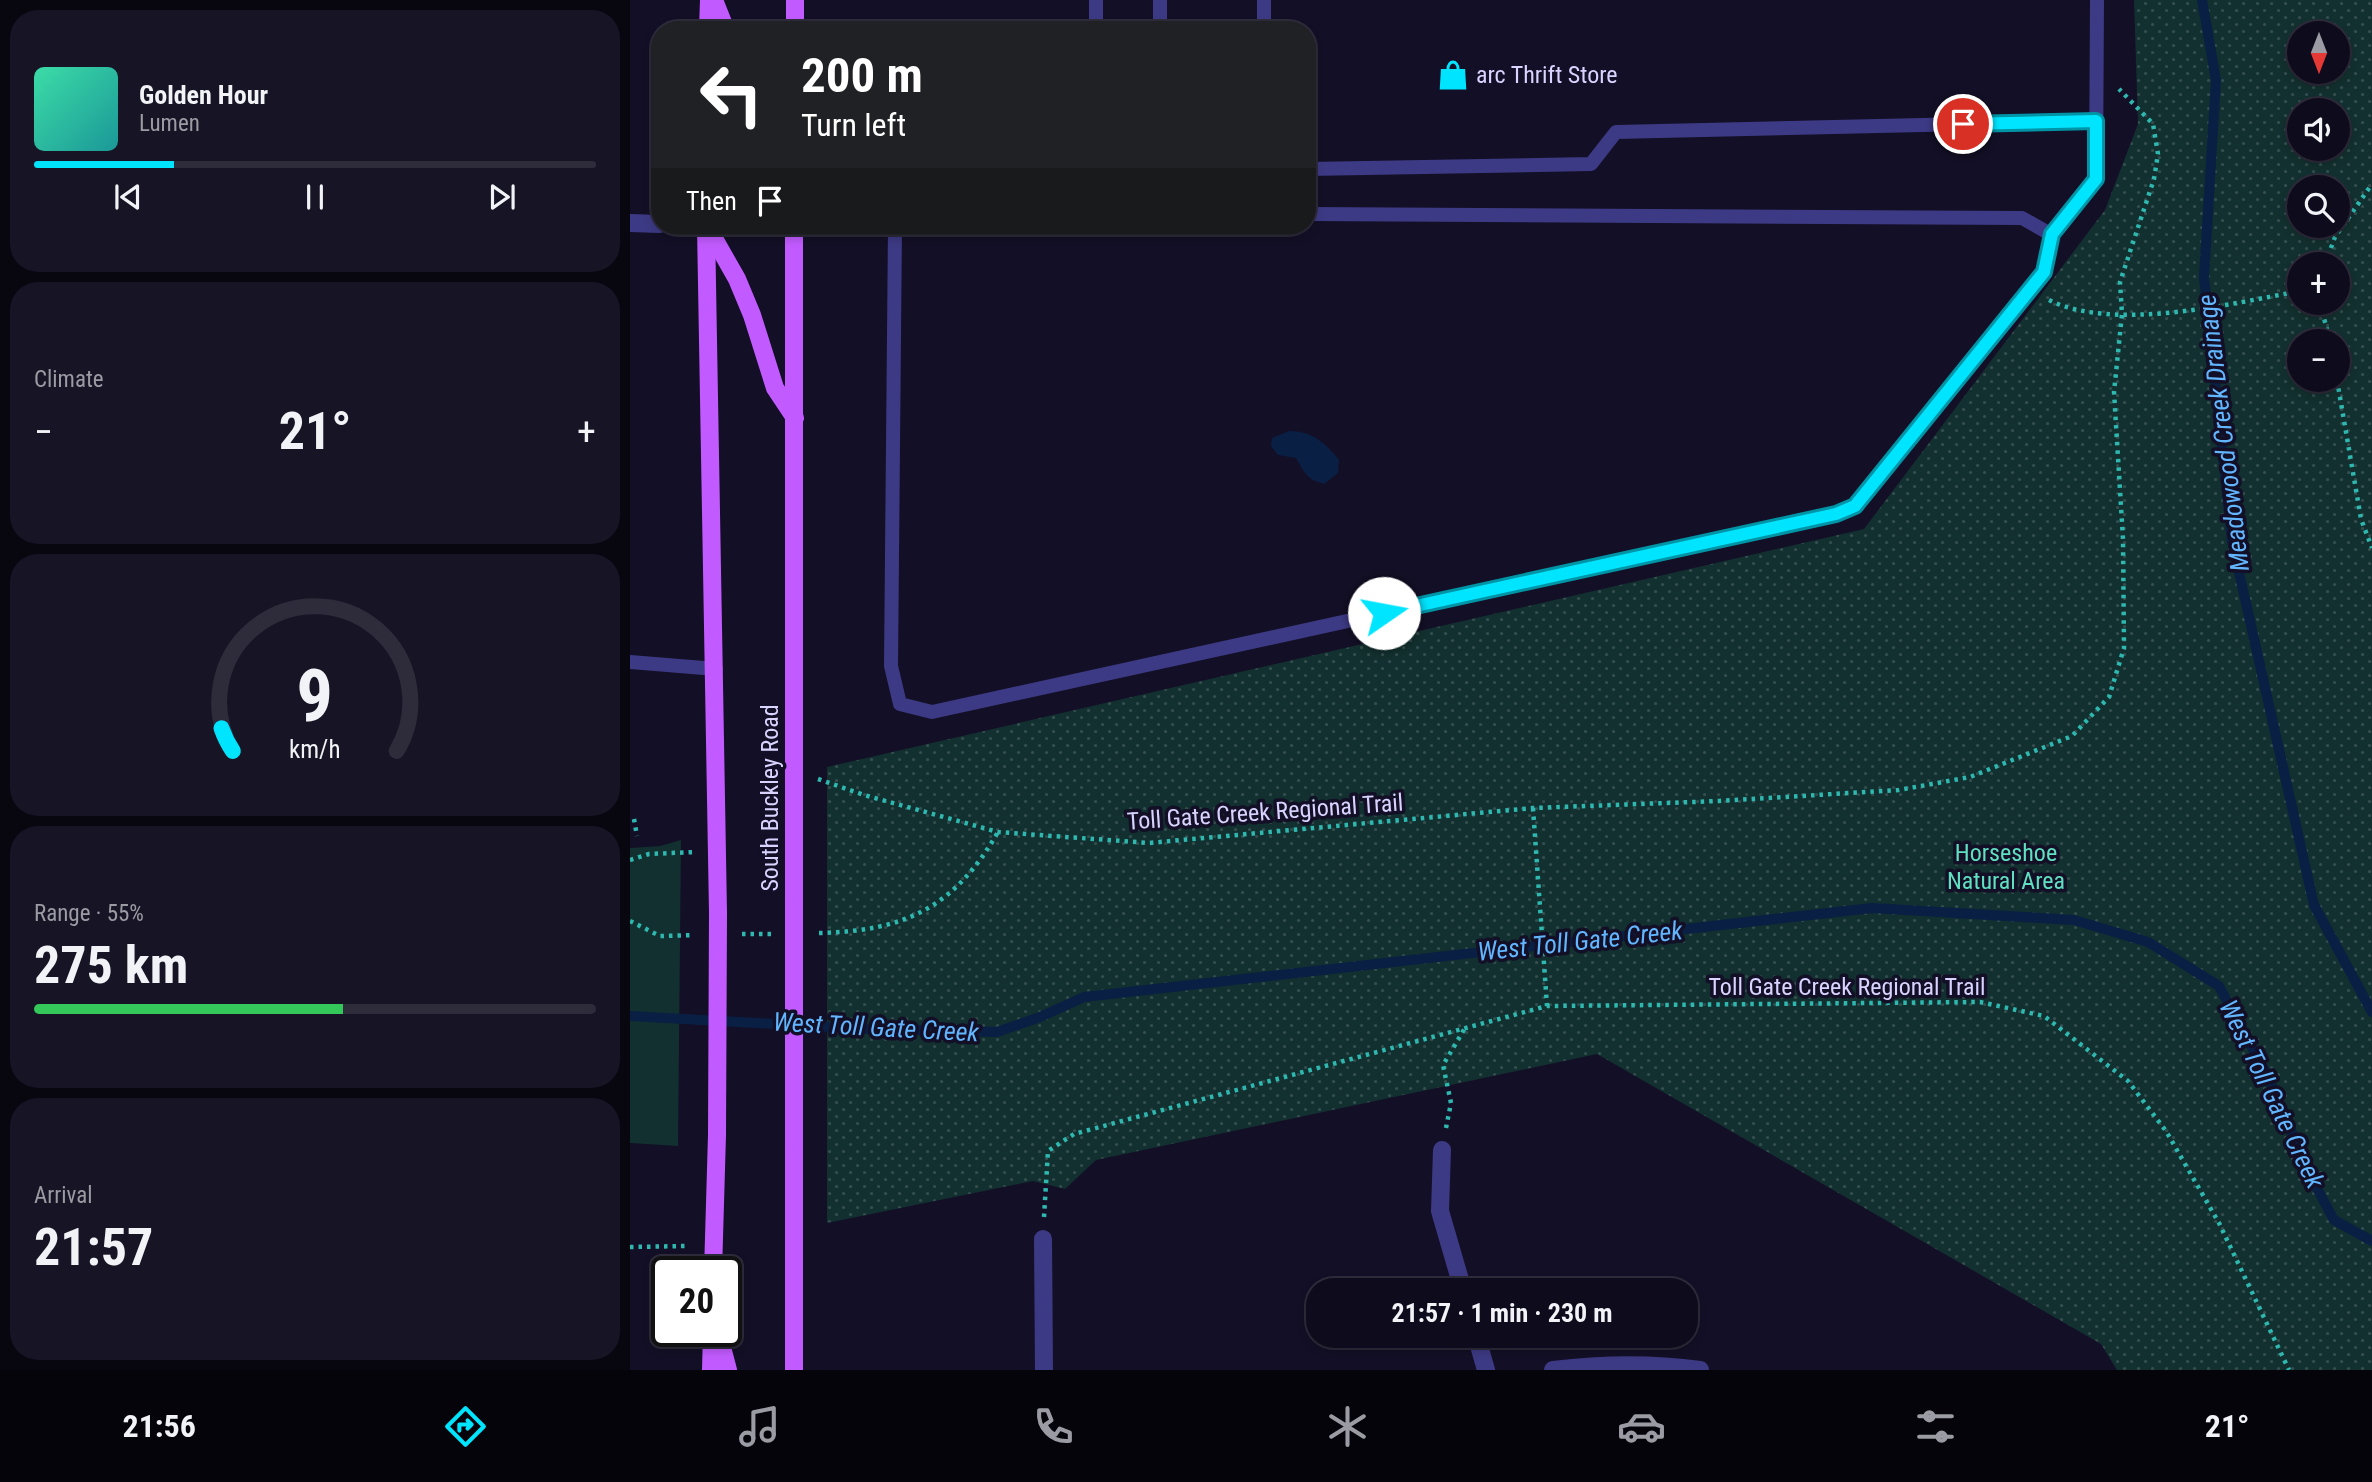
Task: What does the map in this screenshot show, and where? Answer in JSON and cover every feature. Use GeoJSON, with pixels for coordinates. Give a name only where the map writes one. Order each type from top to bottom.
{"type":"FeatureCollection","features":[{"type":"Feature","properties":{"kind":"main road"},"geometry":{"type":"LineString","coordinates":[[708,21],[709,0]]}},
{"type":"Feature","properties":{"kind":"main road"},"geometry":{"type":"LineString","coordinates":[[715,0],[723,21]]}},
{"type":"Feature","properties":{"kind":"main road"},"geometry":{"type":"LineString","coordinates":[[795,0],[795,21]]}},
{"type":"Feature","properties":{"kind":"main road"},"geometry":{"type":"LineString","coordinates":[[706,235],[718,850],[717,1135],[713,1256]]}},
{"type":"Feature","properties":{"kind":"main road"},"geometry":{"type":"LineString","coordinates":[[711,235],[737,279],[752,315],[775,388],[795,418]]}},
{"type":"Feature","properties":{"kind":"main road","name":"South Buckley Road"},"geometry":{"type":"LineString","coordinates":[[794,235],[794,1370]]}},
{"type":"Feature","properties":{"kind":"main road"},"geometry":{"type":"LineString","coordinates":[[711,1370],[712,1347]]}},
{"type":"Feature","properties":{"kind":"main road"},"geometry":{"type":"LineString","coordinates":[[722,1347],[728,1370]]}},
{"type":"Feature","properties":{"kind":"street"},"geometry":{"type":"LineString","coordinates":[[630,223],[651,224]]}},
{"type":"Feature","properties":{"kind":"street"},"geometry":{"type":"LineString","coordinates":[[1442,1150],[1440,1211],[1460,1278]]}},
{"type":"Feature","properties":{"kind":"street"},"geometry":{"type":"LineString","coordinates":[[1043,1239],[1044,1370]]}},
{"type":"Feature","properties":{"kind":"street"},"geometry":{"type":"LineString","coordinates":[[1480,1348],[1486,1370]]}},
{"type":"Feature","properties":{"kind":"street"},"geometry":{"type":"LineString","coordinates":[[1553,1370],[1609,1364],[1700,1370]]}},
{"type":"Feature","properties":{"kind":"lane"},"geometry":{"type":"LineString","coordinates":[[1096,0],[1096,21]]}},
{"type":"Feature","properties":{"kind":"lane"},"geometry":{"type":"LineString","coordinates":[[1160,0],[1160,21]]}},
{"type":"Feature","properties":{"kind":"lane"},"geometry":{"type":"LineString","coordinates":[[1264,0],[1264,21]]}},
{"type":"Feature","properties":{"kind":"lane"},"geometry":{"type":"LineString","coordinates":[[895,235],[891,666],[900,704],[932,712],[1836,514],[1855,506],[2044,272],[2052,234],[2096,179],[2097,0]]}},
{"type":"Feature","properties":{"kind":"lane"},"geometry":{"type":"LineString","coordinates":[[1316,169],[1591,164],[1616,132],[2096,121]]}},
{"type":"Feature","properties":{"kind":"lane"},"geometry":{"type":"LineString","coordinates":[[1316,214],[2022,218],[2052,234]]}},
{"type":"Feature","properties":{"kind":"lane"},"geometry":{"type":"LineString","coordinates":[[630,662],[716,669]]}},
{"type":"Feature","properties":{"kind":"path","name":"Toll Gate Creek Regional Trail"},"geometry":{"type":"LineString","coordinates":[[796,771],[864,795],[998,832],[1149,843],[1533,808],[1719,801],[1899,790],[1970,776],[2071,736],[2109,697],[2124,648],[2123,540],[2114,392],[2122,314],[2120,282],[2154,179],[2158,154],[2153,124],[2096,65]]}},
{"type":"Feature","properties":{"kind":"path"},"geometry":{"type":"LineString","coordinates":[[2329,252],[2335,237],[2372,184]]}},
{"type":"Feature","properties":{"kind":"path"},"geometry":{"type":"LineString","coordinates":[[2029,290],[2069,308],[2122,314],[2149,314],[2287,293]]}},
{"type":"Feature","properties":{"kind":"path"},"geometry":{"type":"LineString","coordinates":[[2339,392],[2361,519],[2372,548]]}},
{"type":"Feature","properties":{"kind":"path"},"geometry":{"type":"LineString","coordinates":[[1533,808],[1546,1006]]}},
{"type":"Feature","properties":{"kind":"path"},"geometry":{"type":"LineString","coordinates":[[634,819],[637,836]]}},
{"type":"Feature","properties":{"kind":"path"},"geometry":{"type":"LineString","coordinates":[[808,933],[870,930],[906,921],[931,908],[954,892],[979,864],[998,832]]}},
{"type":"Feature","properties":{"kind":"path"},"geometry":{"type":"LineString","coordinates":[[630,860],[649,854],[718,850]]}},
{"type":"Feature","properties":{"kind":"path"},"geometry":{"type":"LineString","coordinates":[[630,921],[660,936],[700,935]]}},
{"type":"Feature","properties":{"kind":"path"},"geometry":{"type":"LineString","coordinates":[[740,934],[781,933]]}},
{"type":"Feature","properties":{"kind":"path","name":"Toll Gate Creek Regional Trail"},"geometry":{"type":"LineString","coordinates":[[1043,1239],[1048,1151],[1074,1134],[1546,1006],[1980,1002],[2044,1016],[2128,1081],[2152,1110],[2218,1223],[2289,1370]]}},
{"type":"Feature","properties":{"kind":"path"},"geometry":{"type":"LineString","coordinates":[[1442,1150],[1451,1102],[1443,1065],[1465,1028]]}},
{"type":"Feature","properties":{"kind":"path"},"geometry":{"type":"LineString","coordinates":[[630,1247],[686,1246]]}},
{"type":"Feature","properties":{"kind":"green space","name":"Horseshoe Natural Area"},"geometry":{"type":"Polygon","coordinates":[[[2134,0],[2372,0],[2372,1370],[2117,1370],[2101,1344],[1597,1054],[1096,1160],[1065,1189],[1033,1181],[827,1223],[827,767],[1864,529],[2105,210],[2138,124],[2134,0]]]}},
{"type":"Feature","properties":{"kind":"green space"},"geometry":{"type":"Polygon","coordinates":[[[681,840],[678,1146],[630,1143],[630,848],[660,846],[681,840]]]}},
{"type":"Feature","properties":{"kind":"water"},"geometry":{"type":"Polygon","coordinates":[[[1289,431],[1305,433],[1323,443],[1339,460],[1338,473],[1324,484],[1310,478],[1296,458],[1278,455],[1271,446],[1272,438],[1289,431]]]}},
{"type":"Feature","properties":{"kind":"waterway","name":"Meadowood Creek Drainage"},"geometry":{"type":"LineString","coordinates":[[2202,0],[2216,80],[2204,277],[2232,541],[2314,905],[2372,1012]]}},
{"type":"Feature","properties":{"kind":"waterway","name":"West Toll Gate Creek"},"geometry":{"type":"LineString","coordinates":[[630,1016],[866,1029],[997,1032],[1040,1017],[1084,997],[1872,908],[2074,920],[2148,942],[2219,986],[2268,1077],[2311,1177],[2334,1220],[2372,1241]]}},
{"type":"Feature","properties":{"kind":"place","name":"arc Thrift Store"},"geometry":{"type":"Point","coordinates":[1453,75]}},
{"type":"Feature","properties":{"kind":"route"},"geometry":{"type":"LineString","coordinates":[[1384,613],[1836,514],[1855,506],[2044,272],[2052,234],[2096,179],[2096,121],[1963,124]]}}]}
